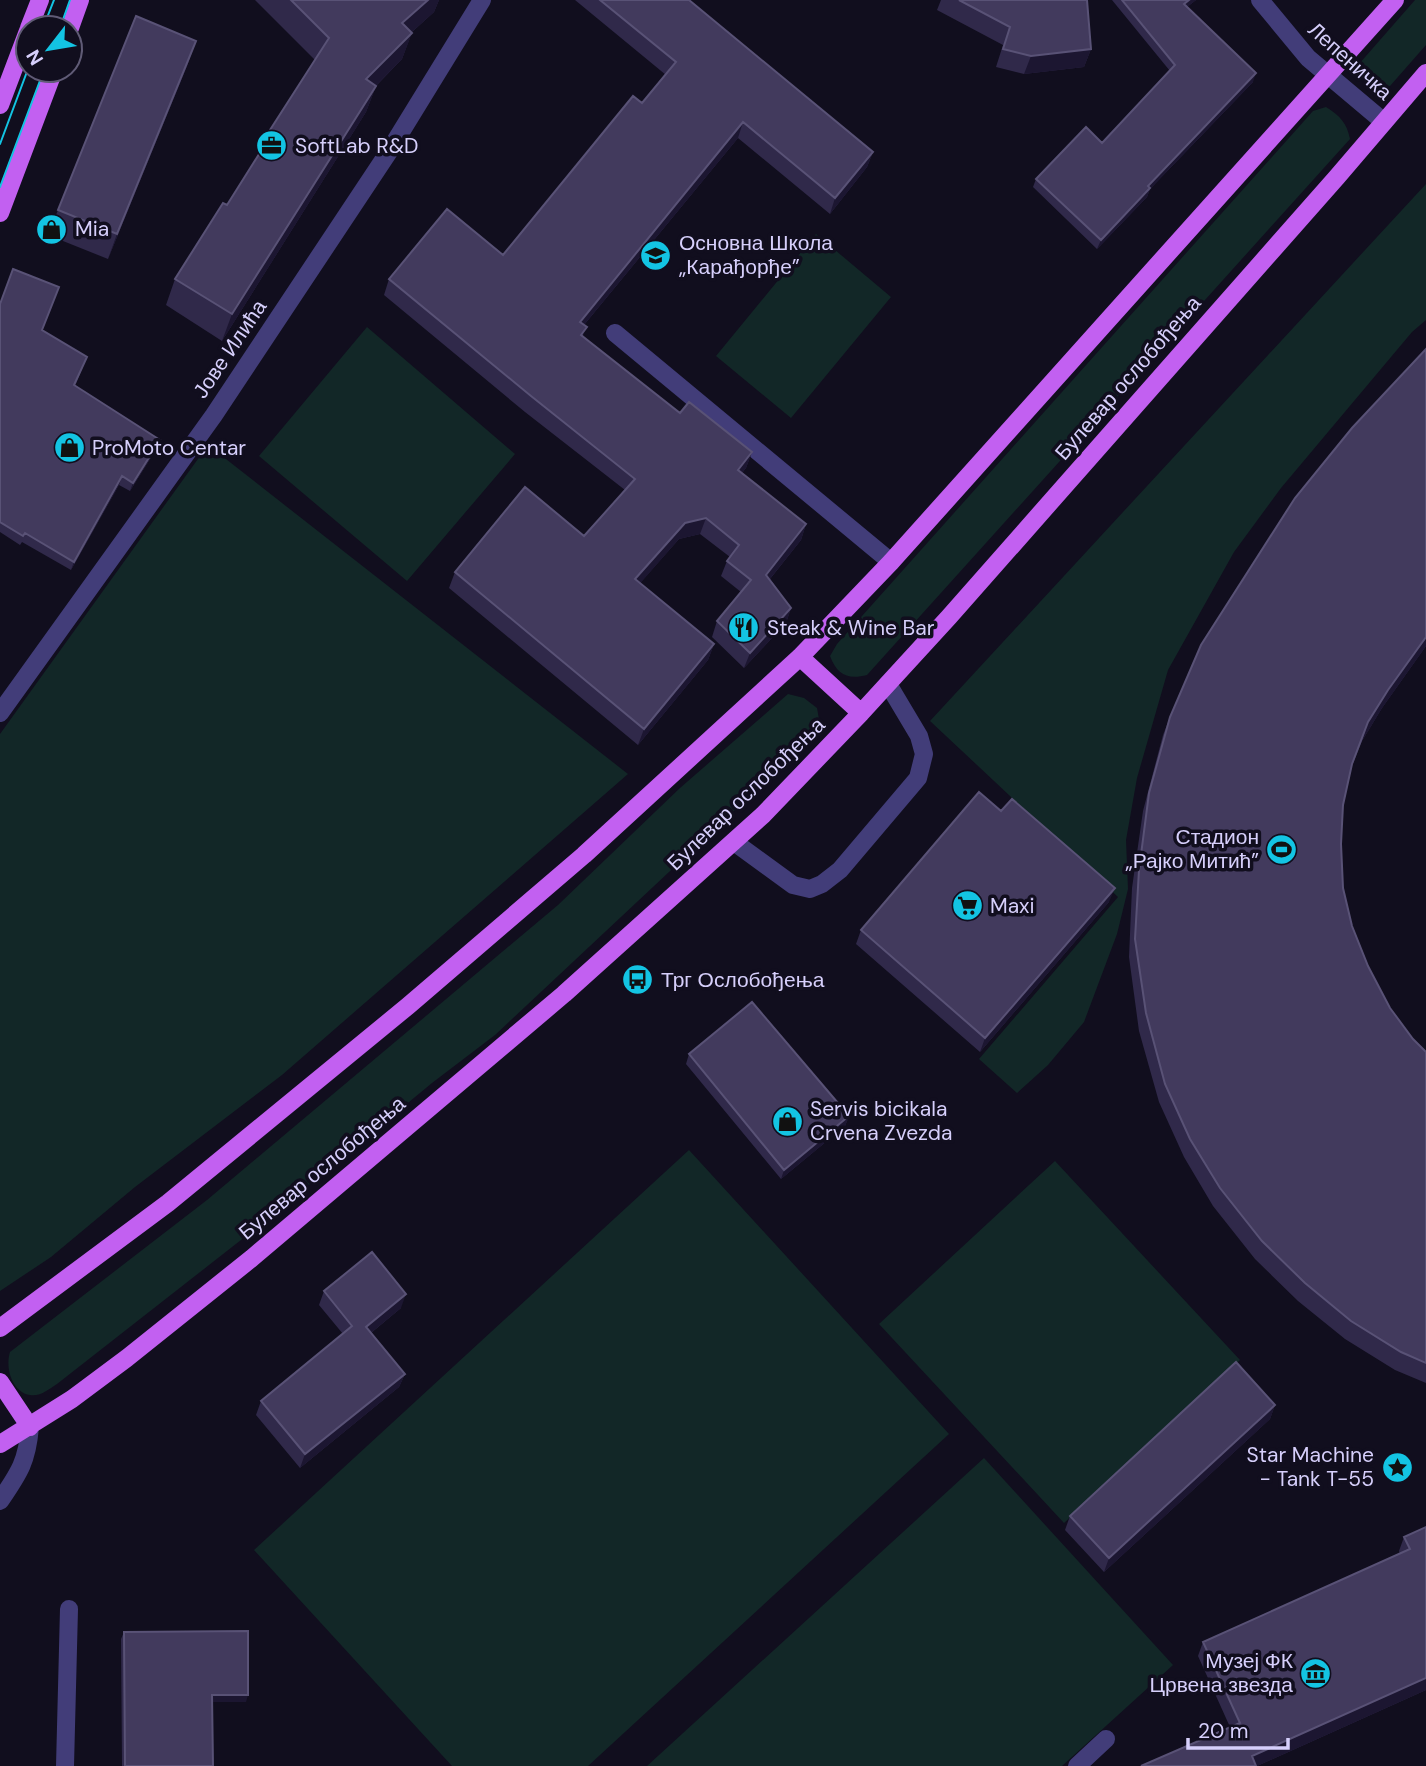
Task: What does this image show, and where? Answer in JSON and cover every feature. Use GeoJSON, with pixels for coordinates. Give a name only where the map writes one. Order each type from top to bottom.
{"type":"FeatureCollection","features":[{"type":"Feature","properties":{"kind":"main road"},"geometry":{"type":"LineString","coordinates":[[0,1328],[168,1203],[408,1006],[584,855],[800,657],[891,562],[1395,0]]}},
{"type":"Feature","properties":{"kind":"main road"},"geometry":{"type":"LineString","coordinates":[[0,105],[14,68]]}},
{"type":"Feature","properties":{"kind":"main road","name":"Булевар ослобођења"},"geometry":{"type":"LineString","coordinates":[[0,1444],[30,1427],[127,1358],[252,1258],[564,994],[763,815],[888,684],[1426,73]]}},
{"type":"Feature","properties":{"kind":"main road"},"geometry":{"type":"LineString","coordinates":[[0,213],[49,84]]}},
{"type":"Feature","properties":{"kind":"main road"},"geometry":{"type":"LineString","coordinates":[[800,657],[861,713]]}},
{"type":"Feature","properties":{"kind":"main road"},"geometry":{"type":"LineString","coordinates":[[0,1382],[30,1427]]}},
{"type":"Feature","properties":{"kind":"street","name":"Јове Илића"},"geometry":{"type":"LineString","coordinates":[[0,713],[221,404],[388,153],[482,0]]}},
{"type":"Feature","properties":{"kind":"street","name":"Лепеничка"},"geometry":{"type":"LineString","coordinates":[[1260,0],[1308,58],[1384,122]]}},
{"type":"Feature","properties":{"kind":"street"},"geometry":{"type":"LineString","coordinates":[[615,333],[891,562]]}},
{"type":"Feature","properties":{"kind":"street"},"geometry":{"type":"LineString","coordinates":[[734,842],[793,885],[810,889],[822,884],[840,870],[918,778],[924,754],[919,736],[888,684]]}},
{"type":"Feature","properties":{"kind":"street"},"geometry":{"type":"LineString","coordinates":[[0,1501],[23,1466],[30,1427]]}},
{"type":"Feature","properties":{"kind":"street"},"geometry":{"type":"LineString","coordinates":[[65,1766],[69,1609]]}},
{"type":"Feature","properties":{"kind":"street"},"geometry":{"type":"LineString","coordinates":[[1076,1766],[1106,1739]]}},
{"type":"Feature","properties":{"kind":"green space"},"geometry":{"type":"Polygon","coordinates":[[[1415,0],[1426,0],[1426,45],[1390,86],[1383,89],[1370,88],[1360,78],[1359,64],[1415,0]]]}},
{"type":"Feature","properties":{"kind":"green space"},"geometry":{"type":"Polygon","coordinates":[[[1326,107],[1342,120],[1350,139],[867,675],[854,677],[840,672],[830,656],[837,644],[1313,111],[1326,107]]]}},
{"type":"Feature","properties":{"kind":"green space"},"geometry":{"type":"Polygon","coordinates":[[[1426,184],[1426,320],[1412,332],[1281,488],[1234,552],[1168,670],[1137,778],[1126,840],[1128,889],[1117,934],[1084,1022],[1048,1065],[1017,1093],[979,1059],[1118,897],[930,721],[1426,184]]]}},
{"type":"Feature","properties":{"kind":"green space"},"geometry":{"type":"Polygon","coordinates":[[[816,234],[891,297],[791,418],[716,356],[816,234]]]}},
{"type":"Feature","properties":{"kind":"green space"},"geometry":{"type":"Polygon","coordinates":[[[367,327],[515,454],[407,581],[259,456],[367,327]]]}},
{"type":"Feature","properties":{"kind":"green space"},"geometry":{"type":"Polygon","coordinates":[[[208,445],[628,774],[282,1075],[135,1187],[51,1257],[0,1291],[0,734],[208,445]]]}},
{"type":"Feature","properties":{"kind":"green space"},"geometry":{"type":"Polygon","coordinates":[[[788,694],[804,698],[817,708],[820,725],[810,740],[495,1035],[432,1083],[264,1222],[57,1384],[37,1395],[30,1395],[14,1384],[8,1365],[10,1352],[207,1200],[558,905],[680,788],[788,694]]]}},
{"type":"Feature","properties":{"kind":"green space"},"geometry":{"type":"Polygon","coordinates":[[[689,1150],[949,1434],[588,1766],[452,1766],[254,1550],[689,1150]]]}},
{"type":"Feature","properties":{"kind":"green space"},"geometry":{"type":"Polygon","coordinates":[[[1055,1161],[1240,1360],[1064,1523],[879,1324],[1055,1161]]]}},
{"type":"Feature","properties":{"kind":"green space"},"geometry":{"type":"Polygon","coordinates":[[[984,1458],[1173,1665],[1062,1766],[647,1766],[984,1458]]]}},
{"type":"Feature","properties":{"kind":"building"},"geometry":{"type":"Polygon","coordinates":[[[291,0],[428,0],[402,23],[412,33],[366,79],[376,86],[232,314],[175,279],[223,203],[227,205],[273,132],[270,130],[329,38],[291,0]]]}},
{"type":"Feature","properties":{"kind":"building"},"geometry":{"type":"Polygon","coordinates":[[[600,0],[689,0],[873,152],[835,198],[743,122],[580,322],[587,327],[581,335],[680,413],[689,402],[752,452],[738,470],[806,524],[766,575],[791,608],[750,653],[717,621],[751,580],[727,561],[739,545],[706,518],[685,523],[635,579],[714,644],[644,729],[455,572],[525,487],[584,536],[635,479],[389,279],[447,209],[503,255],[633,96],[642,103],[676,62],[600,0]]]}},
{"type":"Feature","properties":{"kind":"building"},"geometry":{"type":"Polygon","coordinates":[[[959,0],[1087,0],[1091,49],[1031,56],[1003,49],[1010,27],[959,0]]]}},
{"type":"Feature","properties":{"kind":"building"},"geometry":{"type":"Polygon","coordinates":[[[1122,0],[1189,0],[1184,4],[1256,73],[1148,186],[1150,188],[1101,240],[1036,179],[1086,127],[1102,143],[1175,65],[1122,0]]]}},
{"type":"Feature","properties":{"kind":"building"},"geometry":{"type":"Polygon","coordinates":[[[136,16],[196,41],[117,234],[58,210],[136,16]]]}},
{"type":"Feature","properties":{"kind":"building"},"geometry":{"type":"Polygon","coordinates":[[[13,269],[59,287],[42,330],[87,357],[74,385],[160,440],[133,483],[122,476],[74,562],[25,533],[23,536],[0,522],[0,304],[13,269]]]}},
{"type":"Feature","properties":{"kind":"building","name":"Стадион „Рајко Митић”"},"geometry":{"type":"Polygon","coordinates":[[[1426,349],[1426,637],[1368,722],[1352,764],[1343,805],[1341,844],[1343,888],[1352,926],[1368,966],[1390,1008],[1426,1052],[1426,1363],[1401,1352],[1351,1321],[1305,1283],[1262,1241],[1220,1188],[1190,1139],[1165,1084],[1146,1013],[1135,939],[1139,870],[1149,793],[1170,717],[1201,645],[1295,498],[1352,428],[1426,349]]]}},
{"type":"Feature","properties":{"kind":"building"},"geometry":{"type":"Polygon","coordinates":[[[979,792],[1001,811],[1012,799],[1115,888],[985,1038],[861,930],[979,792]]]}},
{"type":"Feature","properties":{"kind":"building"},"geometry":{"type":"Polygon","coordinates":[[[752,1002],[849,1116],[784,1170],[689,1054],[752,1002]]]}},
{"type":"Feature","properties":{"kind":"building"},"geometry":{"type":"Polygon","coordinates":[[[372,1252],[406,1294],[366,1327],[405,1374],[305,1454],[261,1401],[352,1326],[324,1291],[372,1252]]]}},
{"type":"Feature","properties":{"kind":"building"},"geometry":{"type":"Polygon","coordinates":[[[1236,1362],[1275,1405],[1109,1558],[1070,1516],[1236,1362]]]}},
{"type":"Feature","properties":{"kind":"building","name":"Музеј ФК Црвена звезда"},"geometry":{"type":"Polygon","coordinates":[[[1426,1527],[1426,1678],[1252,1756],[1256,1766],[1141,1766],[1240,1723],[1203,1642],[1410,1549],[1404,1537],[1426,1527]]]}},
{"type":"Feature","properties":{"kind":"building"},"geometry":{"type":"Polygon","coordinates":[[[248,1631],[248,1695],[212,1695],[213,1766],[125,1766],[124,1632],[248,1631]]]}},
{"type":"Feature","properties":{"kind":"tram line"},"geometry":{"type":"LineString","coordinates":[[48,14],[54,0]]}},
{"type":"Feature","properties":{"kind":"tram line"},"geometry":{"type":"LineString","coordinates":[[65,14],[70,0]]}},
{"type":"Feature","properties":{"kind":"tram line"},"geometry":{"type":"LineString","coordinates":[[0,144],[22,84]]}},
{"type":"Feature","properties":{"kind":"tram line"},"geometry":{"type":"LineString","coordinates":[[0,187],[39,84]]}},
{"type":"Feature","properties":{"kind":"place","name":"SoftLab R&D"},"geometry":{"type":"Point","coordinates":[272,146]}},
{"type":"Feature","properties":{"kind":"place","name":"Mia"},"geometry":{"type":"Point","coordinates":[52,229]}},
{"type":"Feature","properties":{"kind":"place","name":"Основна Школа „Карађорђе”"},"geometry":{"type":"Point","coordinates":[656,255]}},
{"type":"Feature","properties":{"kind":"place","name":"ProMoto Centar"},"geometry":{"type":"Point","coordinates":[69,448]}},
{"type":"Feature","properties":{"kind":"place","name":"Steak & Wine Bar"},"geometry":{"type":"Point","coordinates":[744,628]}},
{"type":"Feature","properties":{"kind":"place","name":"Стадион „Рајко Митић”"},"geometry":{"type":"Point","coordinates":[1282,849]}},
{"type":"Feature","properties":{"kind":"place","name":"Maxi"},"geometry":{"type":"Point","coordinates":[967,906]}},
{"type":"Feature","properties":{"kind":"place","name":"Трг Ослобођења"},"geometry":{"type":"Point","coordinates":[638,980]}},
{"type":"Feature","properties":{"kind":"place","name":"Servis bicikala Crvena Zvezda"},"geometry":{"type":"Point","coordinates":[787,1121]}},
{"type":"Feature","properties":{"kind":"place","name":"Star Machine - Tank T-55"},"geometry":{"type":"Point","coordinates":[1397,1467]}},
{"type":"Feature","properties":{"kind":"place","name":"Музеј ФК Црвена звезда"},"geometry":{"type":"Point","coordinates":[1316,1673]}}]}
